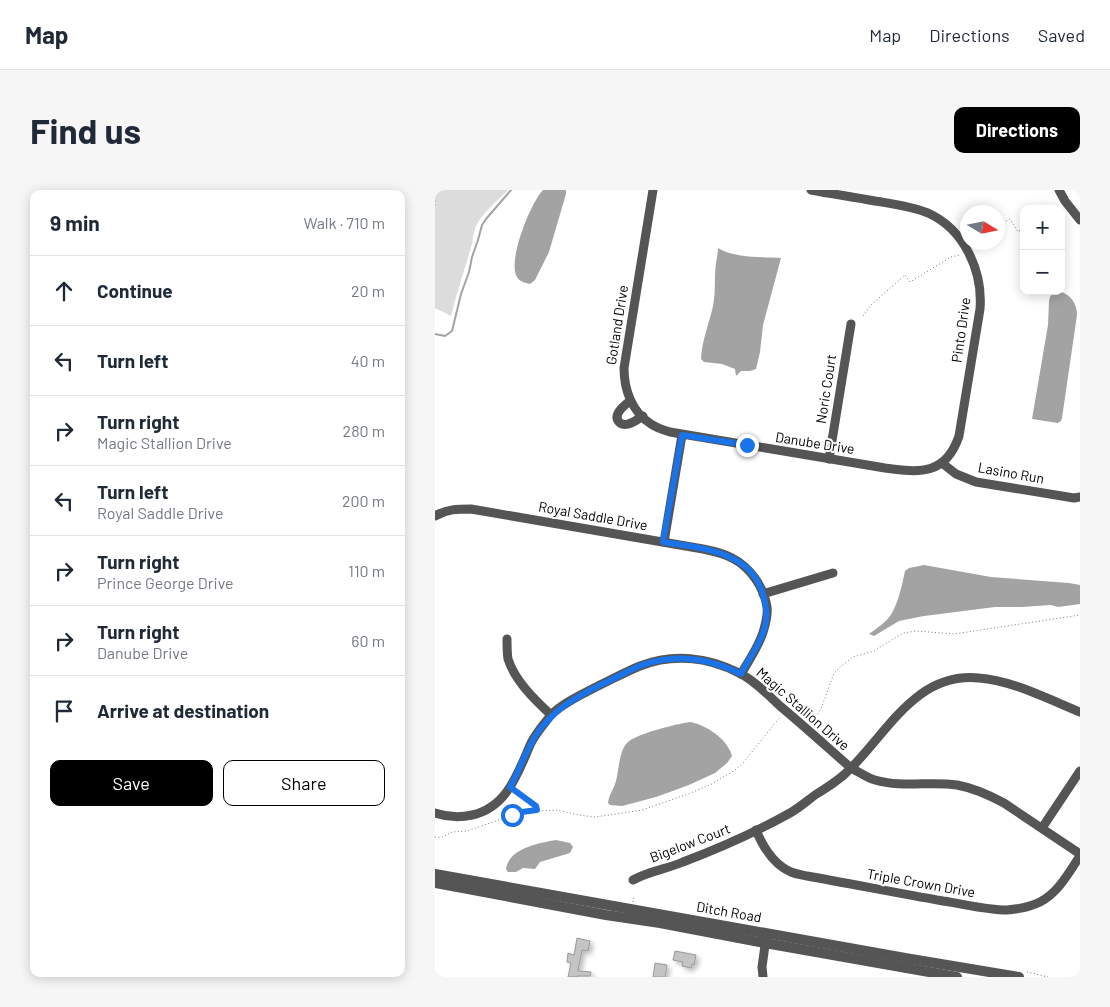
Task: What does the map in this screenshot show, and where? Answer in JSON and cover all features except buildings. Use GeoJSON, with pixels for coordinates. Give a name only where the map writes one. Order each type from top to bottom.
{"type":"FeatureCollection","features":[{"type":"Feature","properties":{"kind":"street","name":"Gotland Drive"},"geometry":{"type":"LineString","coordinates":[[653,190],[623,368],[625,386],[631,400],[653,426],[682,435]]}},
{"type":"Feature","properties":{"kind":"street","name":"Pinto Drive"},"geometry":{"type":"LineString","coordinates":[[811,190],[867,195],[929,214],[955,234],[972,260],[977,272],[980,292],[979,309],[961,423],[955,446],[942,463]]}},
{"type":"Feature","properties":{"kind":"street"},"geometry":{"type":"LineString","coordinates":[[1059,190],[1080,220]]}},
{"type":"Feature","properties":{"kind":"street","name":"Noric Court"},"geometry":{"type":"LineString","coordinates":[[829,459],[851,324]]}},
{"type":"Feature","properties":{"kind":"street"},"geometry":{"type":"LineString","coordinates":[[631,400],[618,413],[619,421],[623,425],[630,424],[643,416]]}},
{"type":"Feature","properties":{"kind":"street"},"geometry":{"type":"LineString","coordinates":[[663,542],[682,435]]}},
{"type":"Feature","properties":{"kind":"street","name":"Danube Drive"},"geometry":{"type":"LineString","coordinates":[[682,435],[911,472],[921,471],[942,463]]}},
{"type":"Feature","properties":{"kind":"street","name":"Lasino Run"},"geometry":{"type":"LineString","coordinates":[[942,463],[956,474],[975,482],[1080,498]]}},
{"type":"Feature","properties":{"kind":"street","name":"Royal Saddle Drive"},"geometry":{"type":"LineString","coordinates":[[435,516],[455,509],[471,509],[713,551],[734,559],[751,572],[763,594],[767,607],[764,632],[741,674]]}},
{"type":"Feature","properties":{"kind":"street"},"geometry":{"type":"LineString","coordinates":[[763,594],[833,573]]}},
{"type":"Feature","properties":{"kind":"street"},"geometry":{"type":"LineString","coordinates":[[507,640],[508,659],[517,677],[531,695],[551,715]]}},
{"type":"Feature","properties":{"kind":"street","name":"Magic Stallion Drive"},"geometry":{"type":"LineString","coordinates":[[435,813],[460,817],[480,814],[500,800],[510,787],[532,741],[540,729],[551,715],[578,696],[630,670],[655,661],[679,658],[695,659],[719,664],[748,678],[851,768],[866,776],[888,783],[943,784],[974,789],[991,796],[1042,828],[1080,855]]}},
{"type":"Feature","properties":{"kind":"street","name":"Bigelow Court"},"geometry":{"type":"LineString","coordinates":[[633,880],[730,844],[791,812],[842,776],[907,705],[917,696],[938,684],[968,677],[993,680],[1025,690],[1080,712]]}},
{"type":"Feature","properties":{"kind":"street"},"geometry":{"type":"LineString","coordinates":[[1042,828],[1080,771]]}},
{"type":"Feature","properties":{"kind":"street","name":"Triple Crown Drive"},"geometry":{"type":"LineString","coordinates":[[756,830],[773,858],[791,872],[983,908],[1005,910],[1022,909],[1049,897],[1066,878],[1080,855]]}},
{"type":"Feature","properties":{"kind":"street","name":"Ditch Road"},"geometry":{"type":"LineString","coordinates":[[435,874],[1019,977]]}},
{"type":"Feature","properties":{"kind":"street","name":"Ditch Road"},"geometry":{"type":"LineString","coordinates":[[435,883],[606,915],[660,923],[765,944],[957,977]]}},
{"type":"Feature","properties":{"kind":"street"},"geometry":{"type":"LineString","coordinates":[[763,977],[762,967],[767,933]]}},
{"type":"Feature","properties":{"kind":"path"},"geometry":{"type":"LineString","coordinates":[[435,197],[435,206]]}},
{"type":"Feature","properties":{"kind":"path"},"geometry":{"type":"LineString","coordinates":[[1005,222],[1010,219],[1018,232],[1020,231]]}},
{"type":"Feature","properties":{"kind":"path"},"geometry":{"type":"LineString","coordinates":[[863,316],[871,305],[905,275],[910,282],[951,257],[961,255]]}},
{"type":"Feature","properties":{"kind":"path"},"geometry":{"type":"LineString","coordinates":[[807,729],[821,709],[835,673],[840,667],[853,657],[874,651],[903,632],[916,631],[954,634],[1080,615]]}},
{"type":"Feature","properties":{"kind":"path"},"geometry":{"type":"LineString","coordinates":[[435,837],[441,838],[452,832],[467,832],[522,812],[556,810],[579,816],[594,817],[642,810],[688,794],[722,778],[743,763],[785,710]]}},
{"type":"Feature","properties":{"kind":"path"},"geometry":{"type":"LineString","coordinates":[[510,787],[536,806],[537,810]]}},
{"type":"Feature","properties":{"kind":"path"},"geometry":{"type":"LineString","coordinates":[[633,902],[634,895]]}},
{"type":"Feature","properties":{"kind":"shaded area"},"geometry":{"type":"Polygon","coordinates":[[[435,190],[508,190],[489,208],[477,224],[451,316],[435,308],[435,190]]]}},
{"type":"Feature","properties":{"kind":"shaded area"},"geometry":{"type":"Polygon","coordinates":[[[543,190],[566,190],[566,194],[549,252],[535,280],[530,284],[521,281],[517,277],[515,258],[532,206],[543,190]]]}},
{"type":"Feature","properties":{"kind":"shaded area"},"geometry":{"type":"Polygon","coordinates":[[[718,248],[732,254],[781,258],[763,325],[756,369],[741,371],[736,376],[735,369],[722,364],[704,362],[701,359],[714,300],[718,248]]]}},
{"type":"Feature","properties":{"kind":"shaded area"},"geometry":{"type":"Polygon","coordinates":[[[1052,295],[1067,295],[1073,300],[1077,315],[1062,418],[1058,423],[1032,419],[1048,325],[1052,295]]]}},
{"type":"Feature","properties":{"kind":"shaded area"},"geometry":{"type":"Polygon","coordinates":[[[924,565],[991,577],[1080,585],[1080,604],[1058,607],[1051,605],[995,607],[924,616],[899,621],[874,636],[869,634],[885,622],[892,613],[905,571],[909,568],[924,565]]]}},
{"type":"Feature","properties":{"kind":"shaded area"},"geometry":{"type":"Polygon","coordinates":[[[690,722],[706,728],[726,744],[732,756],[727,763],[715,773],[656,797],[622,806],[610,805],[608,803],[616,781],[624,746],[638,736],[690,722]]]}},
{"type":"Feature","properties":{"kind":"shaded area"},"geometry":{"type":"Polygon","coordinates":[[[556,840],[570,843],[573,847],[570,853],[540,862],[535,869],[523,868],[516,872],[508,872],[506,869],[508,862],[519,851],[533,845],[556,840]]]}},
{"type":"Feature","properties":{"kind":"waterway"},"geometry":{"type":"LineString","coordinates":[[435,334],[445,336],[452,331],[482,225],[511,190]]}},
{"type":"Feature","properties":{"kind":"route"},"geometry":{"type":"LineString","coordinates":[[512,815],[537,810],[536,806],[510,787],[532,741],[540,729],[555,712],[578,696],[630,670],[655,661],[679,658],[695,659],[719,664],[741,674],[764,632],[767,607],[763,591],[751,572],[744,565],[724,554],[663,542],[682,435],[747,445]]}}]}
